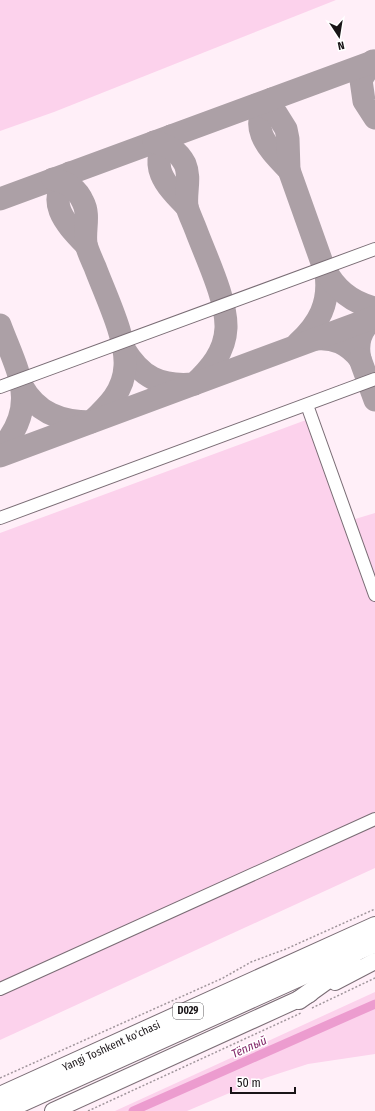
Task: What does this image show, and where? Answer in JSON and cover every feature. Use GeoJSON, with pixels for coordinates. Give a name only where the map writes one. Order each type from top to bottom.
{"type":"FeatureCollection","features":[{"type":"Feature","properties":{"kind":"highway","name":"Yangi Toshkent ko‘chasi"},"geometry":{"type":"LineString","coordinates":[[0,1096],[375,926]]}},
{"type":"Feature","properties":{"kind":"highway","name":"Yangi Toshkent ko‘chasi"},"geometry":{"type":"LineString","coordinates":[[3,1111],[375,944]]}},
{"type":"Feature","properties":{"kind":"highway"},"geometry":{"type":"LineString","coordinates":[[304,1007],[353,961],[375,944]]}},
{"type":"Feature","properties":{"kind":"highway"},"geometry":{"type":"LineString","coordinates":[[250,999],[375,953]]}},
{"type":"Feature","properties":{"kind":"main road"},"geometry":{"type":"LineString","coordinates":[[54,1111],[304,1007],[375,961]]}},
{"type":"Feature","properties":{"kind":"lane"},"geometry":{"type":"LineString","coordinates":[[0,387],[375,249]]}},
{"type":"Feature","properties":{"kind":"lane"},"geometry":{"type":"LineString","coordinates":[[0,518],[375,379]]}},
{"type":"Feature","properties":{"kind":"lane"},"geometry":{"type":"LineString","coordinates":[[307,405],[375,595]]}},
{"type":"Feature","properties":{"kind":"lane"},"geometry":{"type":"LineString","coordinates":[[0,989],[375,819]]}},
{"type":"Feature","properties":{"kind":"path"},"geometry":{"type":"LineString","coordinates":[[0,1078],[223,978],[268,954],[286,949],[375,909]]}},
{"type":"Feature","properties":{"kind":"path"},"geometry":{"type":"LineString","coordinates":[[88,1111],[304,1007],[375,978]]}},
{"type":"Feature","properties":{"kind":"shaded area"},"geometry":{"type":"Polygon","coordinates":[[[0,0],[336,0],[54,112],[0,131],[0,0]]]}},
{"type":"Feature","properties":{"kind":"shaded area"},"geometry":{"type":"Polygon","coordinates":[[[306,420],[342,523],[375,513],[375,868],[0,1040],[0,533],[306,420]]]}},
{"type":"Feature","properties":{"kind":"shaded area"},"geometry":{"type":"Polygon","coordinates":[[[375,992],[375,1054],[308,1064],[265,1078],[187,1111],[115,1111],[375,992]]]}},
{"type":"Feature","properties":{"kind":"waterway","name":"Тёплый"},"geometry":{"type":"LineString","coordinates":[[133,1111],[375,1004]]}},
{"type":"Feature","properties":{"kind":"taxiway"},"geometry":{"type":"LineString","coordinates":[[373,61],[361,80],[364,101],[375,118]]}},
{"type":"Feature","properties":{"kind":"taxiway"},"geometry":{"type":"LineString","coordinates":[[0,199],[375,61]]}},
{"type":"Feature","properties":{"kind":"taxiway"},"geometry":{"type":"LineString","coordinates":[[272,99],[264,109],[260,118],[260,128],[267,145],[289,170]]}},
{"type":"Feature","properties":{"kind":"taxiway"},"geometry":{"type":"LineString","coordinates":[[256,105],[266,107],[276,113],[286,129],[288,139],[289,170],[326,274],[326,294],[321,312],[312,328],[298,343]]}},
{"type":"Feature","properties":{"kind":"taxiway"},"geometry":{"type":"LineString","coordinates":[[171,136],[163,146],[160,156],[159,165],[161,174],[172,191],[187,207]]}},
{"type":"Feature","properties":{"kind":"taxiway"},"geometry":{"type":"LineString","coordinates":[[124,349],[137,367],[153,378],[161,382],[171,384],[194,384],[216,359],[225,337],[225,317],[220,292],[187,207],[187,169],[176,152],[164,145],[154,142]]}},
{"type":"Feature","properties":{"kind":"taxiway"},"geometry":{"type":"LineString","coordinates":[[70,173],[62,184],[58,203],[60,212],[65,220],[86,245]]}},
{"type":"Feature","properties":{"kind":"taxiway"},"geometry":{"type":"LineString","coordinates":[[22,386],[35,403],[51,414],[60,418],[80,422],[91,422],[114,397],[122,383],[124,375],[125,355],[123,343],[86,244],[85,207],[81,197],[75,189],[63,182],[53,179]]}},
{"type":"Feature","properties":{"kind":"taxiway"},"geometry":{"type":"LineString","coordinates":[[325,269],[339,289],[359,303],[375,308]]}},
{"type":"Feature","properties":{"kind":"taxiway"},"geometry":{"type":"LineString","coordinates":[[0,456],[375,317]]}},
{"type":"Feature","properties":{"kind":"taxiway"},"geometry":{"type":"LineString","coordinates":[[315,339],[334,340],[351,349],[360,359],[359,341],[366,326],[375,318]]}},
{"type":"Feature","properties":{"kind":"taxiway"},"geometry":{"type":"LineString","coordinates":[[0,325],[13,358],[22,389],[22,403],[19,418],[12,434],[0,450]]}},
{"type":"Feature","properties":{"kind":"taxiway"},"geometry":{"type":"LineString","coordinates":[[360,359],[375,400]]}}]}
